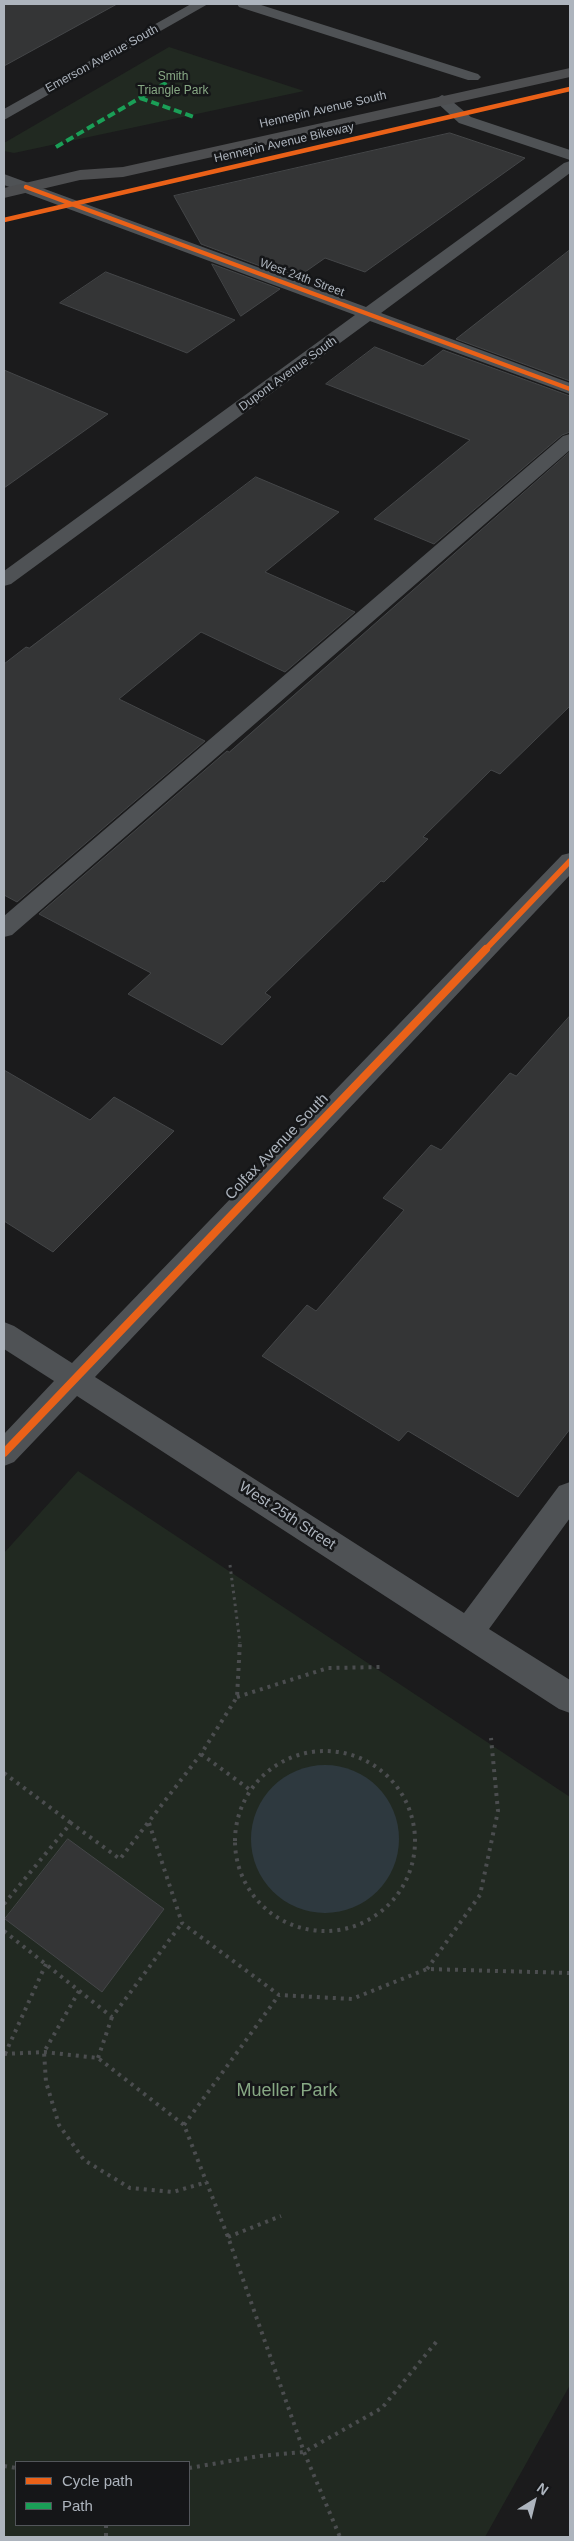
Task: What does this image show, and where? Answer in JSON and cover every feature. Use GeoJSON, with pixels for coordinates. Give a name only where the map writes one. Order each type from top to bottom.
{"type":"FeatureCollection","features":[{"type":"Feature","properties":{"kind":"main road"},"geometry":{"type":"LineString","coordinates":[[444,83],[493,72]]}},
{"type":"Feature","properties":{"kind":"main road","name":"Hennepin Avenue South"},"geometry":{"type":"LineString","coordinates":[[4,192],[80,175],[123,172],[570,72]]}},
{"type":"Feature","properties":{"kind":"main road","name":"Hennepin Avenue South"},"geometry":{"type":"LineString","coordinates":[[80,175],[106,158]]}},
{"type":"Feature","properties":{"kind":"street","name":"Emerson Avenue South"},"geometry":{"type":"LineString","coordinates":[[4,115],[198,4]]}},
{"type":"Feature","properties":{"kind":"street"},"geometry":{"type":"LineString","coordinates":[[244,4],[474,77]]}},
{"type":"Feature","properties":{"kind":"street"},"geometry":{"type":"LineString","coordinates":[[442,100],[465,120],[570,155]]}},
{"type":"Feature","properties":{"kind":"street","name":"Dupont Avenue South"},"geometry":{"type":"LineString","coordinates":[[4,580],[369,315],[570,166]]}},
{"type":"Feature","properties":{"kind":"street","name":"West 24th Street"},"geometry":{"type":"LineString","coordinates":[[4,179],[570,389]]}},
{"type":"Feature","properties":{"kind":"street"},"geometry":{"type":"LineString","coordinates":[[4,929],[570,440]]}},
{"type":"Feature","properties":{"kind":"street","name":"Colfax Avenue South"},"geometry":{"type":"LineString","coordinates":[[4,1453],[570,861]]}},
{"type":"Feature","properties":{"kind":"street","name":"West 25th Street"},"geometry":{"type":"LineString","coordinates":[[4,1334],[570,1698]]}},
{"type":"Feature","properties":{"kind":"street"},"geometry":{"type":"LineString","coordinates":[[468,1633],[570,1495]]}},
{"type":"Feature","properties":{"kind":"path"},"geometry":{"type":"LineString","coordinates":[[4,1773],[120,1859],[201,1754],[237,1697],[240,1642],[230,1564]]}},
{"type":"Feature","properties":{"kind":"path"},"geometry":{"type":"LineString","coordinates":[[237,1697],[328,1668],[382,1667]]}},
{"type":"Feature","properties":{"kind":"path"},"geometry":{"type":"LineString","coordinates":[[427,1969],[480,1895],[498,1811],[490,1738]]}},
{"type":"Feature","properties":{"kind":"path"},"geometry":{"type":"LineString","coordinates":[[328,1750],[358,1757],[384,1772],[404,1796],[416,1824],[417,1854],[407,1884],[387,1908],[362,1924],[333,1931],[303,1928],[275,1916],[254,1896],[239,1870],[234,1842],[236,1814],[250,1789],[270,1768],[298,1754],[328,1750]]}},
{"type":"Feature","properties":{"kind":"path"},"geometry":{"type":"LineString","coordinates":[[201,1754],[250,1789]]}},
{"type":"Feature","properties":{"kind":"path"},"geometry":{"type":"LineString","coordinates":[[4,1904],[71,1822]]}},
{"type":"Feature","properties":{"kind":"path"},"geometry":{"type":"LineString","coordinates":[[149,1823],[182,1923],[279,1995],[352,1999],[427,1969],[570,1973]]}},
{"type":"Feature","properties":{"kind":"path"},"geometry":{"type":"LineString","coordinates":[[98,2058],[112,2017],[182,1923]]}},
{"type":"Feature","properties":{"kind":"path"},"geometry":{"type":"LineString","coordinates":[[4,1931],[112,2017]]}},
{"type":"Feature","properties":{"kind":"path"},"geometry":{"type":"LineString","coordinates":[[46,1964],[4,2054],[44,2052],[98,2058],[184,2125],[228,2237],[304,2452],[340,2537]]}},
{"type":"Feature","properties":{"kind":"path"},"geometry":{"type":"LineString","coordinates":[[79,1991],[44,2052],[46,2082],[59,2125],[84,2160],[130,2188],[173,2192],[207,2182]]}},
{"type":"Feature","properties":{"kind":"path"},"geometry":{"type":"LineString","coordinates":[[184,2125],[279,1995]]}},
{"type":"Feature","properties":{"kind":"path"},"geometry":{"type":"LineString","coordinates":[[228,2237],[281,2216]]}},
{"type":"Feature","properties":{"kind":"path"},"geometry":{"type":"LineString","coordinates":[[190,2468],[260,2456],[304,2452],[382,2408],[437,2341]]}},
{"type":"Feature","properties":{"kind":"green space","name":"Smith Triangle Park"},"geometry":{"type":"Polygon","coordinates":[[[169,47],[304,91],[14,153],[4,151],[4,143],[169,47]]]}},
{"type":"Feature","properties":{"kind":"green space","name":"Mueller Park"},"geometry":{"type":"Polygon","coordinates":[[[78,1471],[570,1797],[570,2385],[485,2537],[4,2537],[4,1553],[78,1471]]]}},
{"type":"Feature","properties":{"kind":"shaded area"},"geometry":{"type":"Polygon","coordinates":[[[325,1765],[353,1771],[377,1787],[393,1811],[399,1839],[393,1867],[377,1891],[353,1907],[325,1913],[297,1907],[273,1891],[257,1867],[251,1839],[257,1811],[273,1787],[297,1771],[325,1765]]]}},
{"type":"Feature","properties":{"kind":"building"},"geometry":{"type":"Polygon","coordinates":[[[4,4],[117,4],[4,66],[4,4]]]}},
{"type":"Feature","properties":{"kind":"building"},"geometry":{"type":"Polygon","coordinates":[[[450,133],[525,158],[365,272],[325,258],[295,279],[201,244],[174,196],[450,133]]]}},
{"type":"Feature","properties":{"kind":"building"},"geometry":{"type":"Polygon","coordinates":[[[570,250],[570,381],[456,339],[534,278],[570,250]]]}},
{"type":"Feature","properties":{"kind":"building"},"geometry":{"type":"Polygon","coordinates":[[[212,264],[280,289],[241,316],[212,264]]]}},
{"type":"Feature","properties":{"kind":"building"},"geometry":{"type":"Polygon","coordinates":[[[106,272],[235,320],[187,353],[60,303],[106,272]]]}},
{"type":"Feature","properties":{"kind":"building"},"geometry":{"type":"Polygon","coordinates":[[[375,347],[423,366],[443,350],[570,396],[570,432],[562,435],[434,544],[374,519],[470,440],[326,384],[375,347]]]}},
{"type":"Feature","properties":{"kind":"building"},"geometry":{"type":"Polygon","coordinates":[[[4,370],[108,414],[4,488],[4,370]]]}},
{"type":"Feature","properties":{"kind":"building"},"geometry":{"type":"Polygon","coordinates":[[[570,452],[570,706],[500,774],[491,770],[423,837],[428,839],[384,882],[381,881],[265,993],[271,997],[222,1045],[128,994],[151,973],[39,914],[227,751],[229,752],[570,452]]]}},
{"type":"Feature","properties":{"kind":"building"},"geometry":{"type":"Polygon","coordinates":[[[256,477],[339,512],[265,572],[355,612],[285,672],[201,632],[119,699],[205,741],[17,902],[4,895],[4,664],[26,647],[29,648],[256,477]]]}},
{"type":"Feature","properties":{"kind":"building"},"geometry":{"type":"Polygon","coordinates":[[[570,1016],[570,1429],[518,1497],[408,1431],[399,1441],[262,1356],[307,1305],[316,1311],[404,1210],[383,1198],[431,1145],[441,1150],[510,1073],[516,1076],[570,1016]]]}},
{"type":"Feature","properties":{"kind":"building"},"geometry":{"type":"Polygon","coordinates":[[[4,1070],[90,1120],[114,1097],[174,1131],[53,1252],[4,1221],[4,1070]]]}},
{"type":"Feature","properties":{"kind":"building"},"geometry":{"type":"Polygon","coordinates":[[[68,1839],[164,1909],[102,1992],[5,1919],[68,1839]]]}},
{"type":"Feature","properties":{"kind":"marked path"},"geometry":{"type":"LineString","coordinates":[[56,147],[169,81]]}},
{"type":"Feature","properties":{"kind":"marked path"},"geometry":{"type":"LineString","coordinates":[[140,98],[194,117]]}},
{"type":"Feature","properties":{"kind":"cycle path","name":"Hennepin Avenue Bikeway"},"geometry":{"type":"LineString","coordinates":[[4,220],[570,89]]}},
{"type":"Feature","properties":{"kind":"cycle path"},"geometry":{"type":"LineString","coordinates":[[26,187],[570,389]]}},
{"type":"Feature","properties":{"kind":"cycle path"},"geometry":{"type":"LineString","coordinates":[[4,1453],[570,861]]}}]}
